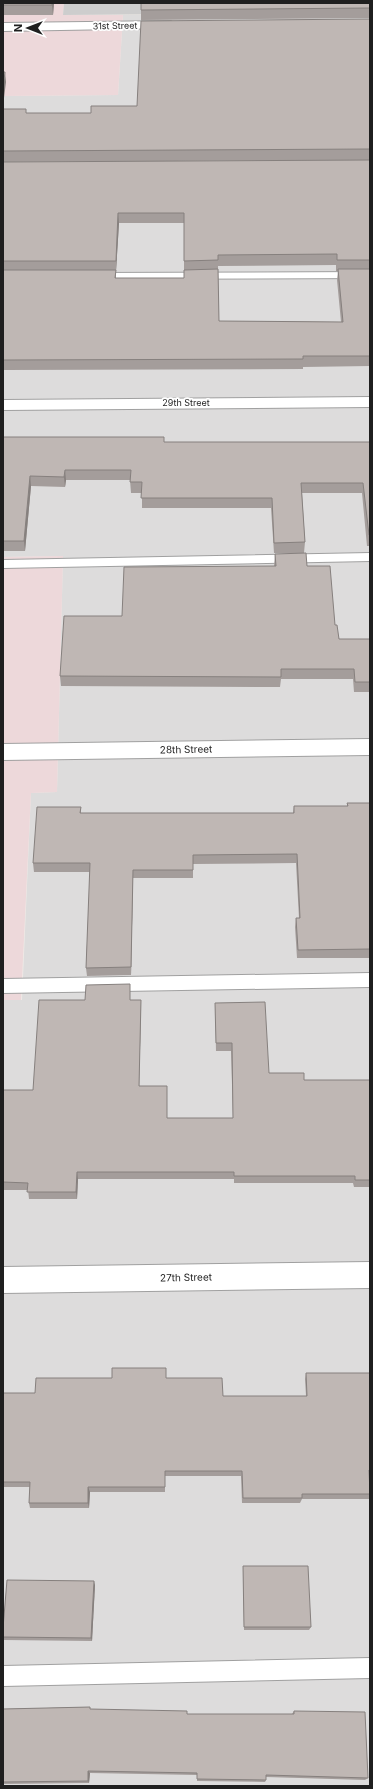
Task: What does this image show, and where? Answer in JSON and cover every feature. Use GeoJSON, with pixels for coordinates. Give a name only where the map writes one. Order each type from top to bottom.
{"type":"FeatureCollection","features":[{"type":"Feature","properties":{"kind":"street","name":"31st Street"},"geometry":{"type":"LineString","coordinates":[[3,27],[186,25]]}},
{"type":"Feature","properties":{"kind":"street","name":"29th Street"},"geometry":{"type":"LineString","coordinates":[[3,405],[370,402]]}},
{"type":"Feature","properties":{"kind":"street","name":"28th Street"},"geometry":{"type":"LineString","coordinates":[[3,752],[370,747]]}},
{"type":"Feature","properties":{"kind":"street","name":"27th Street"},"geometry":{"type":"LineString","coordinates":[[3,1280],[370,1275]]}},
{"type":"Feature","properties":{"kind":"lane"},"geometry":{"type":"LineString","coordinates":[[83,276],[370,275]]}},
{"type":"Feature","properties":{"kind":"lane"},"geometry":{"type":"LineString","coordinates":[[3,564],[370,557]]}},
{"type":"Feature","properties":{"kind":"lane"},"geometry":{"type":"LineString","coordinates":[[3,986],[370,980]]}},
{"type":"Feature","properties":{"kind":"lane"},"geometry":{"type":"LineString","coordinates":[[3,1676],[370,1668]]}},
{"type":"Feature","properties":{"kind":"shaded area"},"geometry":{"type":"Polygon","coordinates":[[[3,3],[64,3],[63,15],[123,15],[118,95],[3,96],[3,3]]]}},
{"type":"Feature","properties":{"kind":"shaded area"},"geometry":{"type":"Polygon","coordinates":[[[64,3],[188,3],[188,14],[63,15],[64,3]]]}},
{"type":"Feature","properties":{"kind":"shaded area"},"geometry":{"type":"Polygon","coordinates":[[[188,3],[370,3],[370,1786],[3,1786],[3,1000],[22,1000],[31,793],[57,792],[63,556],[3,557],[3,96],[118,95],[123,15],[188,14],[188,3]]]}},
{"type":"Feature","properties":{"kind":"shaded area"},"geometry":{"type":"Polygon","coordinates":[[[63,556],[57,792],[31,793],[21,1000],[3,1000],[3,557],[63,556]]]}},
{"type":"Feature","properties":{"kind":"building"},"geometry":{"type":"Polygon","coordinates":[[[3,3],[52,3],[52,5],[3,5],[3,3]]]}},
{"type":"Feature","properties":{"kind":"building"},"geometry":{"type":"Polygon","coordinates":[[[141,3],[370,3],[370,8],[141,10],[141,3]]]}},
{"type":"Feature","properties":{"kind":"building"},"geometry":{"type":"Polygon","coordinates":[[[370,19],[370,149],[3,151],[3,109],[26,109],[26,113],[91,113],[91,106],[137,106],[141,21],[370,19]]]}},
{"type":"Feature","properties":{"kind":"building"},"geometry":{"type":"Polygon","coordinates":[[[3,72],[5,72],[3,88],[3,72]]]}},
{"type":"Feature","properties":{"kind":"building"},"geometry":{"type":"Polygon","coordinates":[[[370,160],[370,260],[337,260],[337,254],[218,255],[218,260],[184,261],[184,213],[118,213],[116,261],[3,261],[3,162],[370,160]]]}},
{"type":"Feature","properties":{"kind":"building"},"geometry":{"type":"Polygon","coordinates":[[[218,269],[219,321],[343,322],[338,269],[370,269],[370,356],[303,356],[303,359],[3,360],[3,270],[116,270],[115,278],[184,278],[184,270],[218,269]]]}},
{"type":"Feature","properties":{"kind":"building"},"geometry":{"type":"Polygon","coordinates":[[[3,437],[164,437],[164,442],[370,442],[370,535],[363,483],[301,483],[305,542],[274,543],[272,498],[141,498],[142,482],[130,482],[131,470],[65,470],[64,477],[30,476],[24,541],[3,541],[3,437]]]}},
{"type":"Feature","properties":{"kind":"building"},"geometry":{"type":"Polygon","coordinates":[[[306,553],[307,566],[330,566],[335,625],[337,625],[339,639],[370,639],[370,682],[355,682],[354,669],[281,669],[281,677],[60,676],[64,616],[122,616],[124,567],[276,566],[275,554],[306,553]]]}},
{"type":"Feature","properties":{"kind":"building"},"geometry":{"type":"Polygon","coordinates":[[[347,803],[370,803],[370,949],[298,950],[296,918],[300,918],[297,854],[193,855],[193,870],[133,870],[131,967],[86,968],[90,863],[33,863],[37,807],[81,807],[80,813],[294,813],[294,806],[348,806],[347,803]]]}},
{"type":"Feature","properties":{"kind":"building"},"geometry":{"type":"Polygon","coordinates":[[[130,984],[130,1000],[141,1000],[139,1086],[167,1086],[167,1118],[233,1118],[232,1043],[216,1043],[215,1003],[265,1002],[269,1073],[304,1073],[304,1080],[370,1080],[370,1180],[355,1180],[355,1176],[234,1176],[234,1172],[77,1172],[76,1192],[27,1192],[28,1183],[3,1182],[3,1090],[33,1090],[39,1000],[85,1000],[86,985],[130,984]]]}},
{"type":"Feature","properties":{"kind":"building"},"geometry":{"type":"Polygon","coordinates":[[[112,1368],[166,1368],[166,1378],[222,1378],[223,1396],[307,1396],[306,1373],[370,1373],[370,1494],[302,1494],[302,1498],[243,1498],[242,1471],[165,1471],[165,1487],[88,1487],[88,1503],[29,1503],[30,1482],[3,1482],[3,1393],[35,1393],[36,1378],[112,1378],[112,1368]]]}},
{"type":"Feature","properties":{"kind":"building"},"geometry":{"type":"Polygon","coordinates":[[[243,1566],[308,1566],[311,1627],[244,1627],[243,1566]]]}},
{"type":"Feature","properties":{"kind":"building"},"geometry":{"type":"Polygon","coordinates":[[[7,1580],[94,1581],[91,1638],[3,1637],[7,1580]]]}},
{"type":"Feature","properties":{"kind":"building"},"geometry":{"type":"Polygon","coordinates":[[[90,1707],[90,1709],[187,1711],[187,1714],[294,1714],[294,1711],[365,1712],[368,1778],[266,1775],[266,1780],[197,1779],[197,1773],[88,1771],[88,1781],[3,1782],[3,1709],[90,1707]]]}}]}
